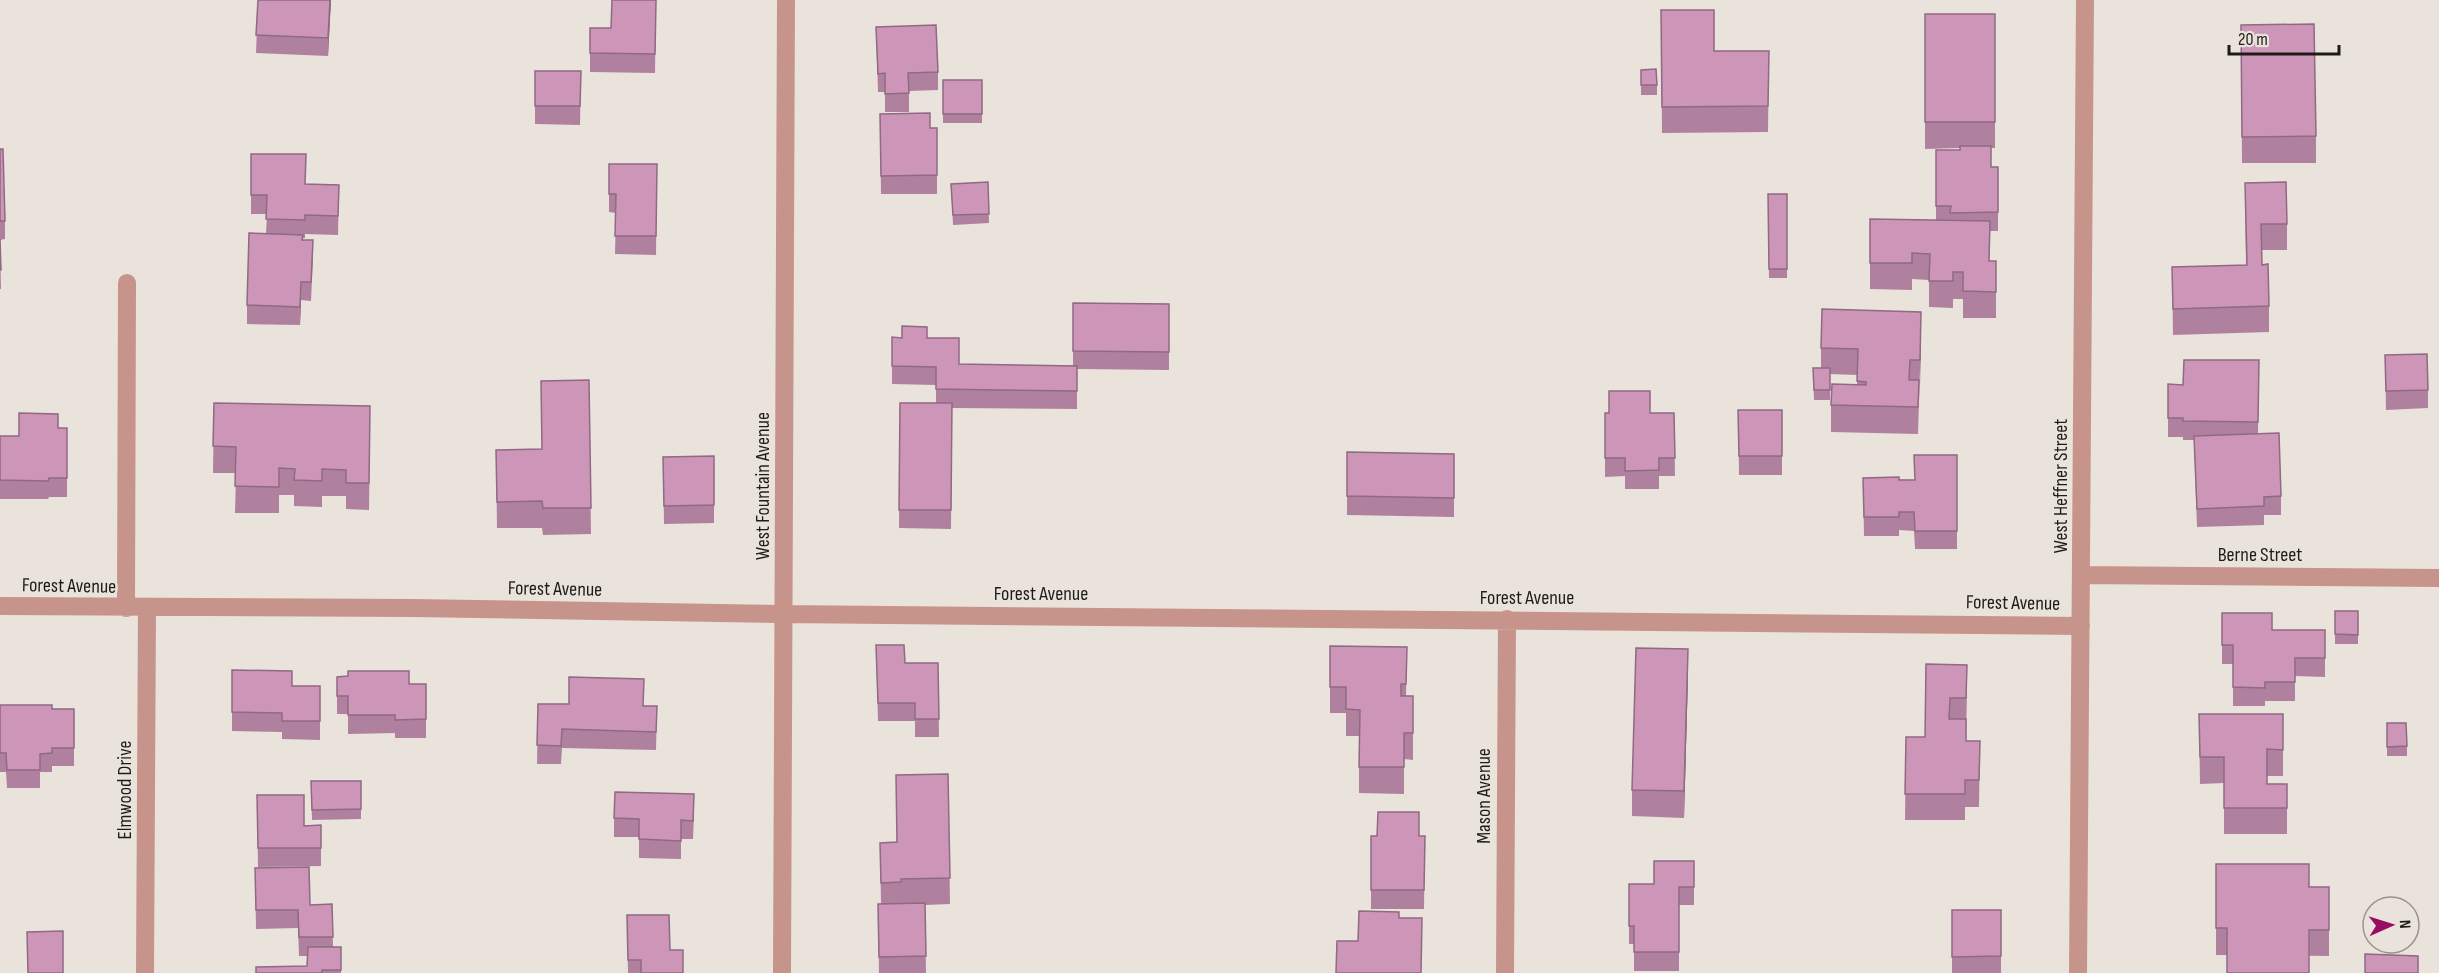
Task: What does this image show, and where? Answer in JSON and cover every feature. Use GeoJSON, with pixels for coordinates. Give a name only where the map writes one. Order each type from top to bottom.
{"type":"FeatureCollection","features":[{"type":"Feature","properties":{"kind":"street","name":"West Fountain Avenue"},"geometry":{"type":"LineString","coordinates":[[782,973],[786,0]]}},
{"type":"Feature","properties":{"kind":"street","name":"West Heffner Street"},"geometry":{"type":"LineString","coordinates":[[2078,973],[2085,0]]}},
{"type":"Feature","properties":{"kind":"street"},"geometry":{"type":"LineString","coordinates":[[126,608],[127,283]]}},
{"type":"Feature","properties":{"kind":"street","name":"Berne Street"},"geometry":{"type":"LineString","coordinates":[[2081,575],[2439,578]]}},
{"type":"Feature","properties":{"kind":"street","name":"Forest Avenue"},"geometry":{"type":"LineString","coordinates":[[0,606],[413,608],[784,614],[2081,626]]}},
{"type":"Feature","properties":{"kind":"street","name":"Elmwood Drive"},"geometry":{"type":"LineString","coordinates":[[145,973],[147,607]]}},
{"type":"Feature","properties":{"kind":"street","name":"Mason Avenue"},"geometry":{"type":"LineString","coordinates":[[1505,973],[1506,619]]}},
{"type":"Feature","properties":{"kind":"building"},"geometry":{"type":"Polygon","coordinates":[[[258,0],[330,0],[328,38],[256,35],[258,0]]]}},
{"type":"Feature","properties":{"kind":"building"},"geometry":{"type":"Polygon","coordinates":[[[612,0],[656,0],[655,54],[590,53],[590,28],[611,28],[612,0]]]}},
{"type":"Feature","properties":{"kind":"building"},"geometry":{"type":"Polygon","coordinates":[[[1661,10],[1714,10],[1714,51],[1769,51],[1768,106],[1662,107],[1661,10]]]}},
{"type":"Feature","properties":{"kind":"building"},"geometry":{"type":"Polygon","coordinates":[[[1925,14],[1995,14],[1995,122],[1925,122],[1925,14]]]}},
{"type":"Feature","properties":{"kind":"building"},"geometry":{"type":"Polygon","coordinates":[[[2314,24],[2316,136],[2242,137],[2241,25],[2314,24]]]}},
{"type":"Feature","properties":{"kind":"building"},"geometry":{"type":"Polygon","coordinates":[[[936,25],[938,72],[908,73],[909,93],[885,94],[885,73],[878,74],[876,27],[936,25]]]}},
{"type":"Feature","properties":{"kind":"building"},"geometry":{"type":"Polygon","coordinates":[[[1656,69],[1657,85],[1641,85],[1641,70],[1656,69]]]}},
{"type":"Feature","properties":{"kind":"building"},"geometry":{"type":"Polygon","coordinates":[[[535,71],[581,71],[580,106],[535,106],[535,71]]]}},
{"type":"Feature","properties":{"kind":"building"},"geometry":{"type":"Polygon","coordinates":[[[943,80],[982,80],[982,114],[943,114],[943,80]]]}},
{"type":"Feature","properties":{"kind":"building"},"geometry":{"type":"Polygon","coordinates":[[[930,113],[930,128],[937,128],[937,175],[881,176],[880,114],[930,113]]]}},
{"type":"Feature","properties":{"kind":"building"},"geometry":{"type":"Polygon","coordinates":[[[1960,146],[1991,146],[1991,167],[1998,167],[1998,212],[1950,213],[1951,206],[1936,206],[1936,150],[1960,150],[1960,146]]]}},
{"type":"Feature","properties":{"kind":"building"},"geometry":{"type":"Polygon","coordinates":[[[0,149],[3,149],[5,221],[0,221],[0,149]]]}},
{"type":"Feature","properties":{"kind":"building"},"geometry":{"type":"Polygon","coordinates":[[[251,154],[306,154],[305,184],[339,185],[338,216],[305,215],[305,220],[266,219],[267,195],[251,195],[251,154]]]}},
{"type":"Feature","properties":{"kind":"building"},"geometry":{"type":"Polygon","coordinates":[[[609,164],[657,164],[656,236],[615,236],[616,194],[609,194],[609,164]]]}},
{"type":"Feature","properties":{"kind":"building"},"geometry":{"type":"Polygon","coordinates":[[[988,182],[989,214],[953,215],[951,184],[988,182]]]}},
{"type":"Feature","properties":{"kind":"building"},"geometry":{"type":"Polygon","coordinates":[[[2286,182],[2287,224],[2261,224],[2262,265],[2268,264],[2269,306],[2173,309],[2172,267],[2247,265],[2245,183],[2286,182]]]}},
{"type":"Feature","properties":{"kind":"building"},"geometry":{"type":"Polygon","coordinates":[[[1768,194],[1787,194],[1787,269],[1769,269],[1768,194]]]}},
{"type":"Feature","properties":{"kind":"building"},"geometry":{"type":"Polygon","coordinates":[[[1870,219],[1990,221],[1989,261],[1996,261],[1996,292],[1963,291],[1963,272],[1953,272],[1953,281],[1929,281],[1930,254],[1912,253],[1912,263],[1870,263],[1870,219]]]}},
{"type":"Feature","properties":{"kind":"building"},"geometry":{"type":"Polygon","coordinates":[[[249,233],[303,235],[302,240],[313,240],[311,282],[301,282],[300,307],[247,305],[249,233]]]}},
{"type":"Feature","properties":{"kind":"building"},"geometry":{"type":"Polygon","coordinates":[[[1073,303],[1169,304],[1169,352],[1073,351],[1073,303]]]}},
{"type":"Feature","properties":{"kind":"building"},"geometry":{"type":"Polygon","coordinates":[[[1822,309],[1921,312],[1920,360],[1910,360],[1909,380],[1919,380],[1918,407],[1831,405],[1832,384],[1866,385],[1866,382],[1857,381],[1858,349],[1821,348],[1822,309]]]}},
{"type":"Feature","properties":{"kind":"building"},"geometry":{"type":"Polygon","coordinates":[[[902,326],[927,327],[927,338],[959,338],[959,364],[1077,366],[1077,391],[936,389],[936,367],[892,366],[892,337],[902,338],[902,326]]]}},
{"type":"Feature","properties":{"kind":"building"},"geometry":{"type":"Polygon","coordinates":[[[2427,354],[2428,390],[2386,391],[2385,355],[2427,354]]]}},
{"type":"Feature","properties":{"kind":"building"},"geometry":{"type":"Polygon","coordinates":[[[2184,360],[2259,360],[2258,422],[2183,421],[2183,418],[2168,418],[2168,384],[2183,385],[2184,360]]]}},
{"type":"Feature","properties":{"kind":"building"},"geometry":{"type":"Polygon","coordinates":[[[1813,368],[1830,368],[1830,390],[1814,390],[1813,368]]]}},
{"type":"Feature","properties":{"kind":"building"},"geometry":{"type":"Polygon","coordinates":[[[589,380],[591,508],[543,508],[542,501],[497,502],[496,450],[542,449],[541,381],[589,380]]]}},
{"type":"Feature","properties":{"kind":"building"},"geometry":{"type":"Polygon","coordinates":[[[1609,391],[1650,391],[1650,413],[1674,413],[1675,458],[1659,458],[1659,470],[1625,471],[1625,458],[1605,458],[1605,413],[1609,413],[1609,391]]]}},
{"type":"Feature","properties":{"kind":"building"},"geometry":{"type":"Polygon","coordinates":[[[214,403],[370,406],[369,483],[346,483],[346,470],[322,469],[322,481],[294,480],[295,469],[279,468],[279,487],[235,486],[236,447],[213,446],[214,403]]]}},
{"type":"Feature","properties":{"kind":"building"},"geometry":{"type":"Polygon","coordinates":[[[900,403],[952,403],[951,510],[899,510],[900,403]]]}},
{"type":"Feature","properties":{"kind":"building"},"geometry":{"type":"Polygon","coordinates":[[[1738,410],[1782,410],[1782,456],[1739,456],[1738,410]]]}},
{"type":"Feature","properties":{"kind":"building"},"geometry":{"type":"Polygon","coordinates":[[[19,413],[58,414],[58,428],[67,428],[67,478],[49,478],[48,481],[0,480],[0,436],[19,436],[19,413]]]}},
{"type":"Feature","properties":{"kind":"building"},"geometry":{"type":"Polygon","coordinates":[[[2279,433],[2281,496],[2264,497],[2264,506],[2197,509],[2194,436],[2279,433]]]}},
{"type":"Feature","properties":{"kind":"building"},"geometry":{"type":"Polygon","coordinates":[[[1347,452],[1454,454],[1454,498],[1347,496],[1347,452]]]}},
{"type":"Feature","properties":{"kind":"building"},"geometry":{"type":"Polygon","coordinates":[[[1914,455],[1957,455],[1957,531],[1915,531],[1914,512],[1899,512],[1899,517],[1864,517],[1863,478],[1899,477],[1899,480],[1915,480],[1914,455]]]}},
{"type":"Feature","properties":{"kind":"building"},"geometry":{"type":"Polygon","coordinates":[[[714,456],[714,505],[664,506],[663,457],[714,456]]]}},
{"type":"Feature","properties":{"kind":"building"},"geometry":{"type":"Polygon","coordinates":[[[2335,611],[2358,611],[2358,635],[2335,634],[2335,611]]]}},
{"type":"Feature","properties":{"kind":"building"},"geometry":{"type":"Polygon","coordinates":[[[2222,613],[2272,613],[2272,630],[2325,630],[2325,658],[2295,658],[2295,682],[2265,682],[2265,688],[2233,687],[2233,645],[2222,645],[2222,613]]]}},
{"type":"Feature","properties":{"kind":"building"},"geometry":{"type":"Polygon","coordinates":[[[876,645],[904,645],[905,663],[938,663],[939,719],[915,719],[915,703],[878,703],[876,645]]]}},
{"type":"Feature","properties":{"kind":"building"},"geometry":{"type":"Polygon","coordinates":[[[1330,646],[1407,647],[1406,684],[1401,684],[1401,696],[1413,696],[1413,733],[1404,733],[1404,767],[1359,767],[1360,710],[1346,709],[1346,687],[1330,687],[1330,646]]]}},
{"type":"Feature","properties":{"kind":"building"},"geometry":{"type":"Polygon","coordinates":[[[1636,648],[1688,649],[1684,791],[1632,790],[1636,648]]]}},
{"type":"Feature","properties":{"kind":"building"},"geometry":{"type":"Polygon","coordinates":[[[1926,664],[1967,665],[1966,698],[1950,698],[1949,719],[1966,719],[1966,741],[1980,741],[1979,780],[1965,780],[1965,794],[1905,794],[1906,737],[1925,737],[1926,664]]]}},
{"type":"Feature","properties":{"kind":"building"},"geometry":{"type":"Polygon","coordinates":[[[232,670],[292,671],[292,686],[320,686],[320,721],[282,721],[282,713],[232,712],[232,670]]]}},
{"type":"Feature","properties":{"kind":"building"},"geometry":{"type":"Polygon","coordinates":[[[348,671],[409,671],[409,684],[426,684],[426,719],[395,720],[395,715],[348,715],[348,696],[337,696],[337,677],[348,676],[348,671]]]}},
{"type":"Feature","properties":{"kind":"building"},"geometry":{"type":"Polygon","coordinates":[[[569,677],[644,679],[643,706],[657,706],[656,732],[562,729],[561,746],[537,745],[538,704],[569,704],[569,677]]]}},
{"type":"Feature","properties":{"kind":"building"},"geometry":{"type":"Polygon","coordinates":[[[0,705],[52,705],[52,709],[74,709],[74,748],[52,748],[52,753],[40,754],[40,770],[7,770],[6,753],[0,753],[0,705]]]}},
{"type":"Feature","properties":{"kind":"building"},"geometry":{"type":"Polygon","coordinates":[[[2199,714],[2283,714],[2283,750],[2267,749],[2267,784],[2287,784],[2287,808],[2224,808],[2224,757],[2200,757],[2199,714]]]}},
{"type":"Feature","properties":{"kind":"building"},"geometry":{"type":"Polygon","coordinates":[[[2387,723],[2406,723],[2407,746],[2387,747],[2387,723]]]}},
{"type":"Feature","properties":{"kind":"building"},"geometry":{"type":"Polygon","coordinates":[[[948,774],[950,878],[901,879],[901,882],[881,883],[880,843],[897,842],[896,775],[948,774]]]}},
{"type":"Feature","properties":{"kind":"building"},"geometry":{"type":"Polygon","coordinates":[[[311,781],[361,781],[361,809],[312,810],[311,781]]]}},
{"type":"Feature","properties":{"kind":"building"},"geometry":{"type":"Polygon","coordinates":[[[615,792],[694,794],[693,821],[681,820],[681,841],[639,839],[639,819],[614,818],[615,792]]]}},
{"type":"Feature","properties":{"kind":"building"},"geometry":{"type":"Polygon","coordinates":[[[257,795],[304,795],[304,826],[321,825],[321,848],[258,848],[257,795]]]}},
{"type":"Feature","properties":{"kind":"building"},"geometry":{"type":"Polygon","coordinates":[[[1378,812],[1419,812],[1419,836],[1425,836],[1424,890],[1371,890],[1371,836],[1377,836],[1378,812]]]}},
{"type":"Feature","properties":{"kind":"building"},"geometry":{"type":"Polygon","coordinates":[[[1654,861],[1694,861],[1694,887],[1679,887],[1679,952],[1634,952],[1634,926],[1629,926],[1629,884],[1654,884],[1654,861]]]}},
{"type":"Feature","properties":{"kind":"building"},"geometry":{"type":"Polygon","coordinates":[[[2216,864],[2309,864],[2309,887],[2329,887],[2329,930],[2309,930],[2309,973],[2227,973],[2227,928],[2216,928],[2216,864]]]}},
{"type":"Feature","properties":{"kind":"building"},"geometry":{"type":"Polygon","coordinates":[[[309,867],[310,905],[332,904],[333,937],[299,937],[298,910],[256,910],[255,868],[309,867]]]}},
{"type":"Feature","properties":{"kind":"building"},"geometry":{"type":"Polygon","coordinates":[[[925,903],[926,956],[879,957],[878,904],[925,903]]]}},
{"type":"Feature","properties":{"kind":"building"},"geometry":{"type":"Polygon","coordinates":[[[1952,910],[2001,910],[2001,956],[1952,957],[1952,910]]]}},
{"type":"Feature","properties":{"kind":"building"},"geometry":{"type":"Polygon","coordinates":[[[1359,911],[1399,912],[1399,918],[1422,918],[1421,973],[1336,973],[1337,941],[1358,941],[1359,911]]]}},
{"type":"Feature","properties":{"kind":"building"},"geometry":{"type":"Polygon","coordinates":[[[627,915],[669,915],[670,950],[683,950],[683,973],[641,973],[641,960],[628,960],[627,915]]]}},
{"type":"Feature","properties":{"kind":"building"},"geometry":{"type":"Polygon","coordinates":[[[63,931],[63,973],[28,973],[27,932],[63,931]]]}},
{"type":"Feature","properties":{"kind":"building"},"geometry":{"type":"Polygon","coordinates":[[[308,947],[341,947],[341,970],[322,970],[322,973],[256,973],[256,967],[307,966],[308,947]]]}},
{"type":"Feature","properties":{"kind":"building"},"geometry":{"type":"Polygon","coordinates":[[[2365,955],[2418,956],[2418,973],[2365,973],[2365,955]]]}}]}
